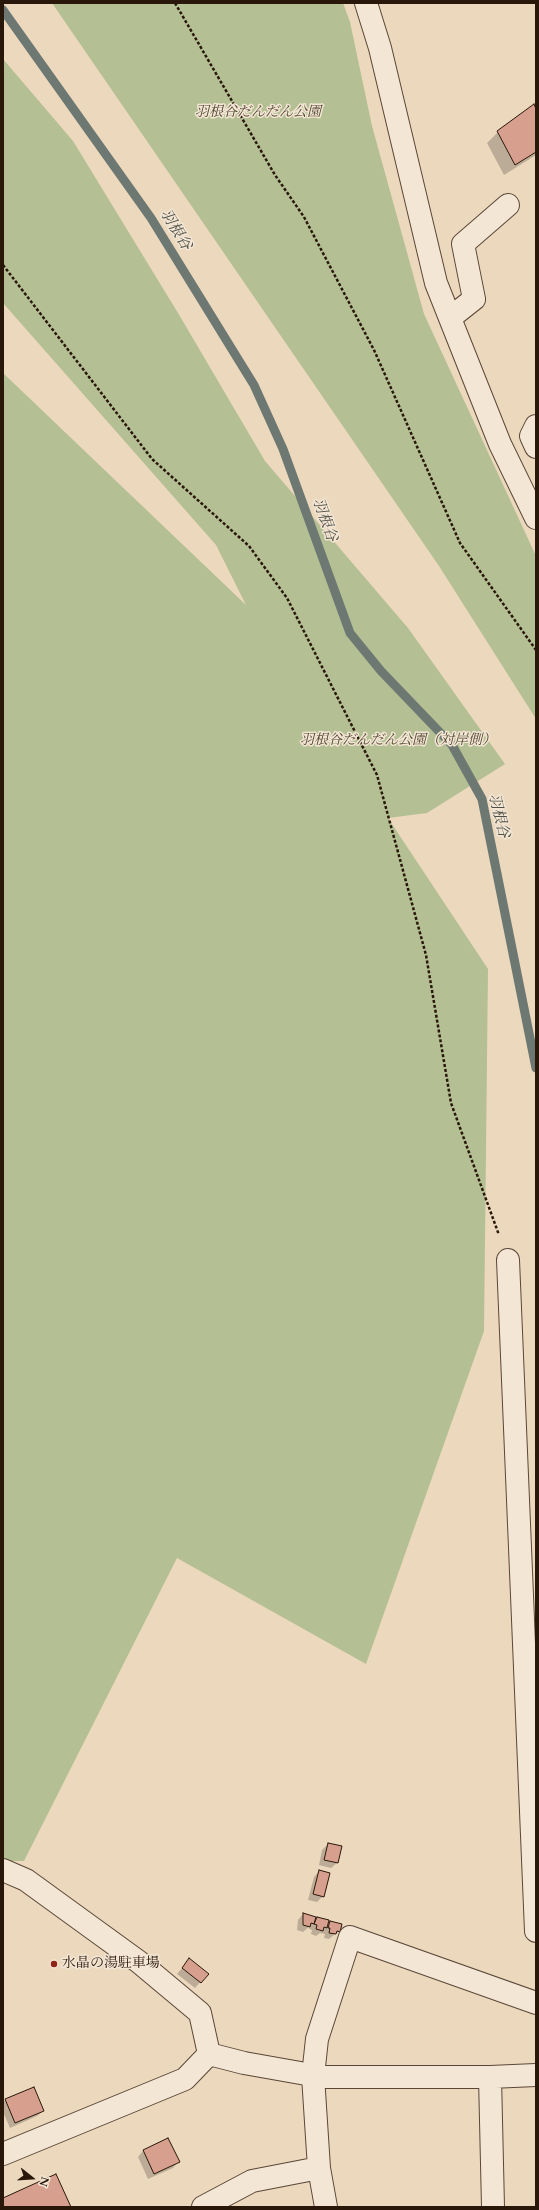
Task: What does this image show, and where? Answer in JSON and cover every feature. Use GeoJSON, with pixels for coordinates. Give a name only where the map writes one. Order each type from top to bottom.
{"type":"FeatureCollection","features":[{"type":"Feature","properties":{"kind":"street"},"geometry":{"type":"LineString","coordinates":[[366,3],[380,48],[436,283],[500,444],[536,518]]}},
{"type":"Feature","properties":{"kind":"street"},"geometry":{"type":"LineString","coordinates":[[450,318],[474,299],[463,244],[508,205]]}},
{"type":"Feature","properties":{"kind":"street"},"geometry":{"type":"LineString","coordinates":[[536,426],[531,436],[536,447]]}},
{"type":"Feature","properties":{"kind":"street"},"geometry":{"type":"LineString","coordinates":[[508,1260],[536,1931]]}},
{"type":"Feature","properties":{"kind":"street"},"geometry":{"type":"LineString","coordinates":[[3,1870],[26,1880],[133,1957],[200,2013],[209,2054]]}},
{"type":"Feature","properties":{"kind":"street"},"geometry":{"type":"LineString","coordinates":[[326,2207],[320,2168],[313,2076],[317,2040],[350,1937],[536,2003]]}},
{"type":"Feature","properties":{"kind":"street"},"geometry":{"type":"LineString","coordinates":[[209,2054],[244,2063],[313,2076],[490,2077],[536,2075]]}},
{"type":"Feature","properties":{"kind":"street"},"geometry":{"type":"LineString","coordinates":[[3,2154],[185,2079],[209,2054]]}},
{"type":"Feature","properties":{"kind":"street"},"geometry":{"type":"LineString","coordinates":[[490,2077],[492,2207]]}},
{"type":"Feature","properties":{"kind":"street"},"geometry":{"type":"LineString","coordinates":[[203,2207],[252,2181],[320,2168]]}},
{"type":"Feature","properties":{"kind":"path"},"geometry":{"type":"LineString","coordinates":[[175,3],[275,175],[304,218],[374,350],[460,543],[536,650]]}},
{"type":"Feature","properties":{"kind":"path"},"geometry":{"type":"LineString","coordinates":[[3,265],[152,459],[249,546],[287,598],[309,640],[377,775],[426,955],[451,1103],[508,1260]]}},
{"type":"Feature","properties":{"kind":"green space","name":"羽根谷だんだん公園"},"geometry":{"type":"Polygon","coordinates":[[[52,3],[343,3],[350,22],[372,126],[424,314],[536,556],[536,719],[439,566],[52,3]]]}},
{"type":"Feature","properties":{"kind":"green space","name":"羽根谷だんだん公園（対岸側）"},"geometry":{"type":"Polygon","coordinates":[[[3,59],[73,141],[178,313],[265,461],[408,628],[505,764],[427,813],[388,818],[488,969],[484,1331],[366,1664],[177,1558],[24,1861],[3,1861],[3,373],[246,605],[216,545],[3,303],[3,59]]]}},
{"type":"Feature","properties":{"kind":"building"},"geometry":{"type":"Polygon","coordinates":[[[534,104],[536,109],[536,152],[515,165],[497,131],[534,104]]]}},
{"type":"Feature","properties":{"kind":"building"},"geometry":{"type":"Polygon","coordinates":[[[328,1843],[342,1846],[338,1863],[324,1860],[328,1843]]]}},
{"type":"Feature","properties":{"kind":"building"},"geometry":{"type":"Polygon","coordinates":[[[319,1870],[330,1873],[324,1897],[313,1894],[319,1870]]]}},
{"type":"Feature","properties":{"kind":"building"},"geometry":{"type":"Polygon","coordinates":[[[303,1913],[316,1917],[314,1924],[311,1923],[310,1927],[303,1925],[303,1913]]]}},
{"type":"Feature","properties":{"kind":"building"},"geometry":{"type":"Polygon","coordinates":[[[317,1917],[329,1920],[327,1928],[324,1927],[323,1931],[316,1929],[317,1925],[314,1924],[317,1917]]]}},
{"type":"Feature","properties":{"kind":"building"},"geometry":{"type":"Polygon","coordinates":[[[330,1921],[342,1924],[340,1932],[337,1931],[336,1934],[329,1933],[330,1928],[328,1928],[330,1921]]]}},
{"type":"Feature","properties":{"kind":"building"},"geometry":{"type":"Polygon","coordinates":[[[189,1958],[209,1974],[201,1983],[182,1968],[189,1958]]]}},
{"type":"Feature","properties":{"kind":"building"},"geometry":{"type":"Polygon","coordinates":[[[34,2087],[44,2111],[15,2123],[5,2099],[34,2087]]]}},
{"type":"Feature","properties":{"kind":"building"},"geometry":{"type":"Polygon","coordinates":[[[168,2138],[180,2162],[154,2174],[143,2150],[168,2138]]]}},
{"type":"Feature","properties":{"kind":"building"},"geometry":{"type":"Polygon","coordinates":[[[56,2174],[71,2207],[3,2207],[3,2198],[56,2174]]]}},
{"type":"Feature","properties":{"kind":"waterway","name":"羽根谷"},"geometry":{"type":"LineString","coordinates":[[3,10],[151,218],[254,385],[283,449],[350,633],[381,671],[452,745],[482,799],[536,1068]]}},
{"type":"Feature","properties":{"kind":"place","name":"水晶の湯駐車場"},"geometry":{"type":"Point","coordinates":[54,1964]}}]}
